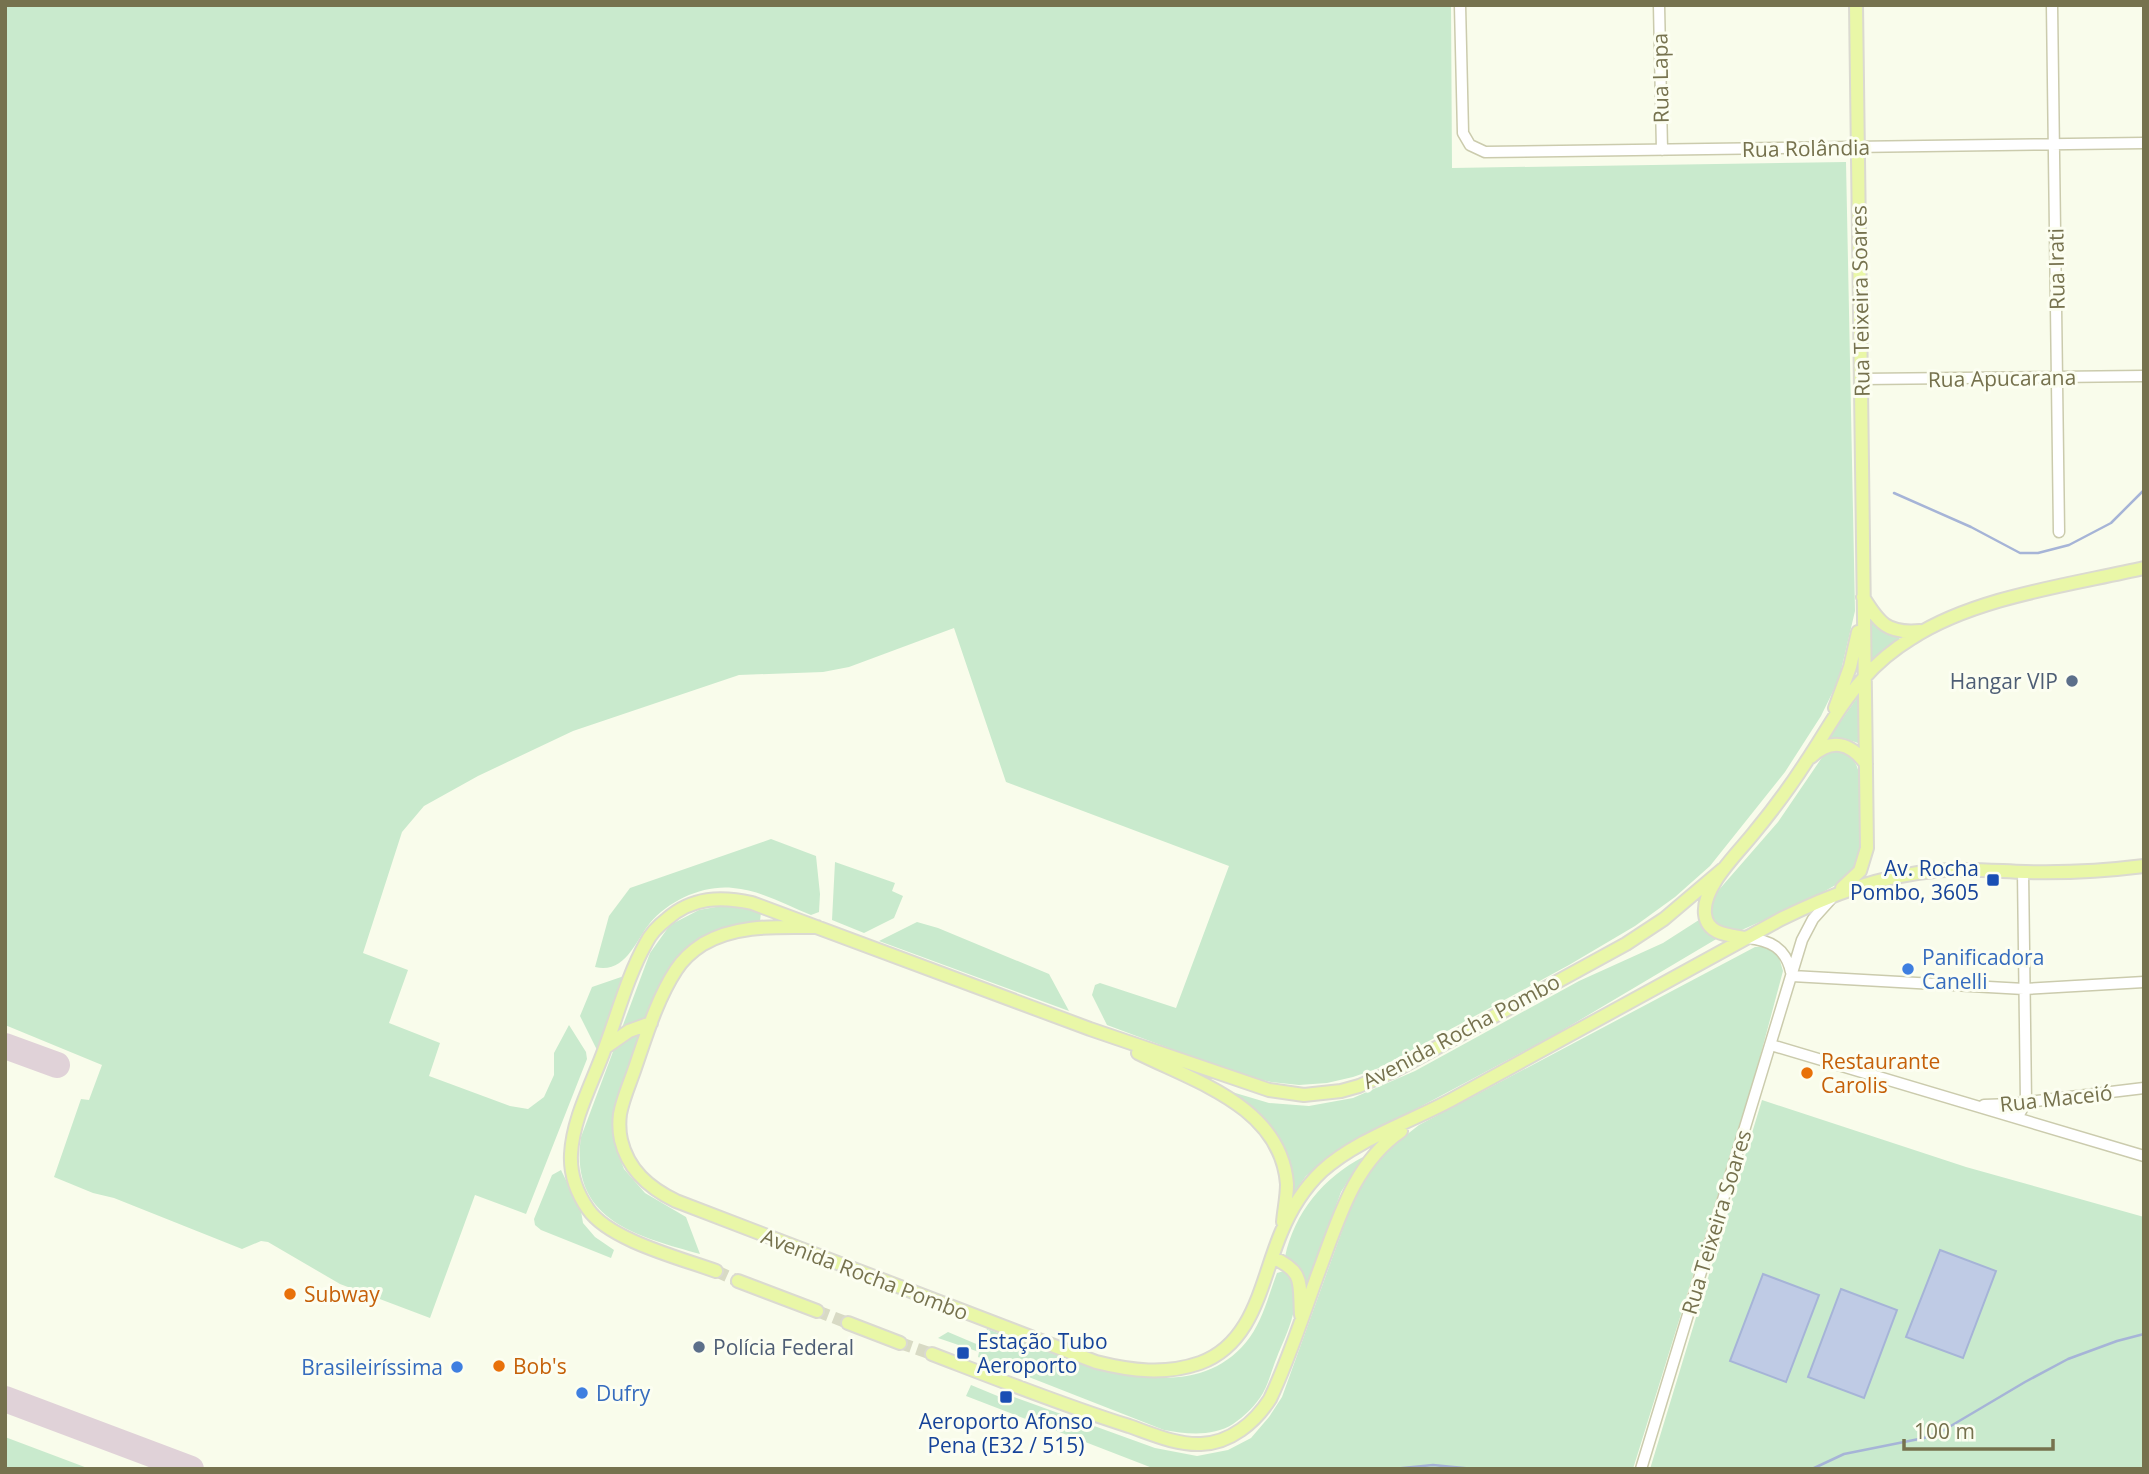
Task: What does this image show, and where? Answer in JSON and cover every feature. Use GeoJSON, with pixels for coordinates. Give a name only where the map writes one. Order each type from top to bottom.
{"type":"FeatureCollection","features":[{"type":"Feature","properties":{"kind":"main road","name":"Rua Teixeira Soares"},"geometry":{"type":"LineString","coordinates":[[1836,894],[1855,878],[1864,863],[1867,848],[1856,5]]}},
{"type":"Feature","properties":{"kind":"main road"},"geometry":{"type":"LineString","coordinates":[[1747,938],[1721,934],[1714,930],[1704,913],[1706,901],[1723,869],[1778,803],[1827,726],[1864,678],[1896,649],[1924,630],[1961,614],[1994,603],[2144,568]]}},
{"type":"Feature","properties":{"kind":"main road","name":"Rua Teixeira Soares"},"geometry":{"type":"LineString","coordinates":[[1827,726],[1850,667],[1863,597]]}},
{"type":"Feature","properties":{"kind":"main road"},"geometry":{"type":"LineString","coordinates":[[1863,597],[1881,622],[1890,629],[1924,630]]}},
{"type":"Feature","properties":{"kind":"main road"},"geometry":{"type":"LineString","coordinates":[[1808,759],[1824,748],[1841,745],[1855,751],[1866,764]]}},
{"type":"Feature","properties":{"kind":"main road"},"geometry":{"type":"LineString","coordinates":[[1836,894],[1881,879],[1936,870],[2074,872],[2144,866]]}},
{"type":"Feature","properties":{"kind":"main road","name":"Avenida Rocha Pombo"},"geometry":{"type":"LineString","coordinates":[[716,1271],[618,1235],[601,1224],[579,1195],[571,1167],[572,1144],[579,1117],[646,943],[655,930],[683,907],[698,901],[733,899],[817,927],[1090,1029],[1269,1090],[1304,1095],[1360,1086],[1394,1071],[1626,944],[1664,919],[1723,869]]}},
{"type":"Feature","properties":{"kind":"main road","name":"Avenida Rocha Pombo"},"geometry":{"type":"LineString","coordinates":[[817,927],[744,929],[703,944],[692,951],[676,970],[652,1023],[624,1099],[619,1126],[629,1162],[648,1184],[694,1209],[1096,1363],[1143,1371],[1166,1371],[1189,1367],[1221,1352],[1233,1342],[1249,1320],[1281,1233],[1297,1202],[1322,1171],[1358,1146],[1427,1113],[1747,938],[1836,894]]}},
{"type":"Feature","properties":{"kind":"main road"},"geometry":{"type":"LineString","coordinates":[[605,1048],[629,1031],[652,1023]]}},
{"type":"Feature","properties":{"kind":"main road"},"geometry":{"type":"LineString","coordinates":[[1090,1029],[1225,1096],[1251,1113],[1272,1139],[1284,1169],[1286,1196],[1281,1233]]}},
{"type":"Feature","properties":{"kind":"main road","name":"Avenida Rocha Pombo"},"geometry":{"type":"LineString","coordinates":[[932,1354],[1108,1420],[1171,1440],[1203,1444],[1235,1434],[1262,1411],[1278,1383],[1354,1183],[1377,1151],[1427,1113]]}},
{"type":"Feature","properties":{"kind":"main road"},"geometry":{"type":"LineString","coordinates":[[1272,1258],[1289,1265],[1298,1276],[1302,1318]]}},
{"type":"Feature","properties":{"kind":"main road"},"geometry":{"type":"LineString","coordinates":[[738,1281],[817,1311]]}},
{"type":"Feature","properties":{"kind":"main road"},"geometry":{"type":"LineString","coordinates":[[848,1323],[900,1342]]}},
{"type":"Feature","properties":{"kind":"street","name":"Rua Rolândia"},"geometry":{"type":"LineString","coordinates":[[1460,5],[1462,124],[1466,140],[1477,149],[1493,152],[2144,143]]}},
{"type":"Feature","properties":{"kind":"street","name":"Rua Lapa"},"geometry":{"type":"LineString","coordinates":[[1659,5],[1662,150]]}},
{"type":"Feature","properties":{"kind":"street","name":"Rua Irati"},"geometry":{"type":"LineString","coordinates":[[2052,5],[2059,532]]}},
{"type":"Feature","properties":{"kind":"street","name":"Rua Apucarana"},"geometry":{"type":"LineString","coordinates":[[1861,379],[2144,376]]}},
{"type":"Feature","properties":{"kind":"street"},"geometry":{"type":"LineString","coordinates":[[2014,1117],[2026,1102],[2023,872]]}},
{"type":"Feature","properties":{"kind":"street","name":"Rua Teixeira Soares"},"geometry":{"type":"LineString","coordinates":[[1641,1469],[1807,929],[1836,894]]}},
{"type":"Feature","properties":{"kind":"street"},"geometry":{"type":"LineString","coordinates":[[1747,938],[1764,940],[1774,945],[1784,954],[1792,976],[2024,989],[2144,982]]}},
{"type":"Feature","properties":{"kind":"street"},"geometry":{"type":"LineString","coordinates":[[1771,1045],[2144,1156]]}},
{"type":"Feature","properties":{"kind":"street","name":"Rua Maceió"},"geometry":{"type":"LineString","coordinates":[[1967,1104],[2012,1104],[2144,1088]]}},
{"type":"Feature","properties":{"kind":"street"},"geometry":{"type":"LineString","coordinates":[[2012,1104],[2009,1111],[2014,1117]]}},
{"type":"Feature","properties":{"kind":"green space"},"geometry":{"type":"Polygon","coordinates":[[[5,5],[1451,5],[1452,168],[1846,162],[1855,611],[1839,679],[1821,716],[1785,772],[1710,866],[1675,897],[1635,926],[1569,965],[1379,1068],[1327,1083],[1299,1085],[1241,1075],[1107,1025],[1092,995],[1095,985],[1100,983],[1176,1008],[1229,866],[1006,782],[954,628],[849,667],[823,672],[739,675],[573,731],[478,776],[424,806],[402,832],[363,953],[408,970],[389,1023],[440,1043],[429,1076],[510,1106],[528,1109],[544,1097],[554,1075],[554,1053],[569,1025],[586,1052],[587,1059],[526,1214],[475,1195],[430,1318],[340,1284],[268,1242],[261,1241],[242,1249],[54,1177],[81,1099],[89,1100],[102,1065],[5,1025],[5,5]]]}},
{"type":"Feature","properties":{"kind":"green space"},"geometry":{"type":"Polygon","coordinates":[[[1871,620],[1886,634],[1900,638],[1871,662],[1871,620]]]}},
{"type":"Feature","properties":{"kind":"green space"},"geometry":{"type":"Polygon","coordinates":[[[1861,697],[1861,744],[1843,738],[1828,739],[1857,698],[1861,697]]]}},
{"type":"Feature","properties":{"kind":"green space"},"geometry":{"type":"Polygon","coordinates":[[[1841,751],[1848,754],[1856,764],[1860,776],[1865,839],[1862,862],[1855,871],[1826,891],[1740,931],[1718,924],[1711,907],[1717,892],[1778,822],[1823,756],[1841,751]]]}},
{"type":"Feature","properties":{"kind":"green space"},"geometry":{"type":"Polygon","coordinates":[[[771,839],[816,856],[819,912],[811,915],[743,889],[710,889],[667,907],[650,923],[634,947],[615,966],[595,967],[609,916],[630,888],[771,839]]]}},
{"type":"Feature","properties":{"kind":"green space"},"geometry":{"type":"Polygon","coordinates":[[[835,862],[895,883],[892,891],[903,896],[894,918],[864,933],[832,920],[835,862]]]}},
{"type":"Feature","properties":{"kind":"green space"},"geometry":{"type":"Polygon","coordinates":[[[727,905],[761,912],[760,922],[679,957],[614,1127],[616,1148],[624,1169],[645,1193],[686,1217],[700,1254],[631,1231],[612,1220],[597,1206],[586,1188],[580,1165],[581,1137],[650,953],[670,925],[699,910],[727,905]]]}},
{"type":"Feature","properties":{"kind":"green space"},"geometry":{"type":"Polygon","coordinates":[[[1702,918],[1708,930],[1718,938],[1558,1033],[1345,1147],[1306,1176],[1293,1194],[1287,1164],[1259,1117],[1232,1092],[1269,1103],[1309,1106],[1353,1098],[1415,1071],[1579,981],[1663,943],[1702,918]]]}},
{"type":"Feature","properties":{"kind":"green space"},"geometry":{"type":"Polygon","coordinates":[[[917,922],[938,928],[1049,974],[1069,1011],[879,941],[917,922]]]}},
{"type":"Feature","properties":{"kind":"green space"},"geometry":{"type":"Polygon","coordinates":[[[1755,947],[1766,947],[1778,954],[1783,971],[1756,1072],[1633,1469],[1155,1469],[966,1396],[971,1385],[1012,1402],[1014,1397],[1155,1448],[1197,1456],[1228,1450],[1251,1438],[1282,1397],[1360,1181],[1391,1147],[1419,1125],[1755,947]]]}},
{"type":"Feature","properties":{"kind":"green space"},"geometry":{"type":"Polygon","coordinates":[[[627,975],[597,1050],[580,1016],[592,987],[627,975]]]}},
{"type":"Feature","properties":{"kind":"green space"},"geometry":{"type":"Polygon","coordinates":[[[1762,1100],[1966,1167],[2144,1217],[2144,1469],[1650,1469],[1762,1100]]]}},
{"type":"Feature","properties":{"kind":"green space"},"geometry":{"type":"Polygon","coordinates":[[[1363,1157],[1341,1192],[1306,1288],[1299,1267],[1285,1257],[1289,1241],[1303,1211],[1313,1198],[1336,1175],[1363,1157]]]}},
{"type":"Feature","properties":{"kind":"green space"},"geometry":{"type":"Polygon","coordinates":[[[561,1170],[581,1211],[583,1223],[595,1237],[614,1250],[611,1258],[541,1230],[535,1225],[534,1219],[552,1175],[561,1170]]]}},
{"type":"Feature","properties":{"kind":"green space"},"geometry":{"type":"Polygon","coordinates":[[[1284,1271],[1291,1280],[1295,1302],[1290,1325],[1267,1384],[1246,1414],[1225,1428],[1208,1433],[1164,1430],[978,1357],[979,1352],[938,1338],[948,1332],[981,1346],[987,1329],[1087,1365],[1124,1374],[1160,1378],[1194,1374],[1225,1362],[1250,1337],[1262,1314],[1277,1273],[1284,1271]]]}},
{"type":"Feature","properties":{"kind":"green space"},"geometry":{"type":"Polygon","coordinates":[[[5,1437],[90,1469],[5,1469],[5,1437]]]}},
{"type":"Feature","properties":{"kind":"water"},"geometry":{"type":"Polygon","coordinates":[[[1940,1250],[1996,1271],[1963,1358],[1906,1337],[1940,1250]]]}},
{"type":"Feature","properties":{"kind":"water"},"geometry":{"type":"Polygon","coordinates":[[[1763,1274],[1819,1295],[1786,1382],[1730,1361],[1763,1274]]]}},
{"type":"Feature","properties":{"kind":"water"},"geometry":{"type":"Polygon","coordinates":[[[1841,1289],[1897,1310],[1864,1398],[1808,1377],[1841,1289]]]}},
{"type":"Feature","properties":{"kind":"waterway"},"geometry":{"type":"LineString","coordinates":[[1894,493],[1971,527],[2020,553],[2038,553],[2069,545],[2111,523],[2144,490]]}},
{"type":"Feature","properties":{"kind":"waterway"},"geometry":{"type":"LineString","coordinates":[[1812,1469],[1844,1454],[1924,1438],[1944,1430],[2068,1359],[2144,1334]]}},
{"type":"Feature","properties":{"kind":"waterway"},"geometry":{"type":"LineString","coordinates":[[1393,1469],[1433,1465],[1474,1469]]}},
{"type":"Feature","properties":{"kind":"taxiway"},"geometry":{"type":"LineString","coordinates":[[5,1046],[57,1065]]}},
{"type":"Feature","properties":{"kind":"taxiway"},"geometry":{"type":"LineString","coordinates":[[5,1399],[191,1469]]}},
{"type":"Feature","properties":{"kind":"tunnel"},"geometry":{"type":"LineString","coordinates":[[716,1271],[738,1281]]}},
{"type":"Feature","properties":{"kind":"tunnel"},"geometry":{"type":"LineString","coordinates":[[817,1311],[848,1323]]}},
{"type":"Feature","properties":{"kind":"tunnel"},"geometry":{"type":"LineString","coordinates":[[900,1343],[932,1354]]}},
{"type":"Feature","properties":{"kind":"place","name":"Hangar VIP"},"geometry":{"type":"Point","coordinates":[2072,681]}},
{"type":"Feature","properties":{"kind":"place","name":"Av. Rocha Pombo, 3605"},"geometry":{"type":"Point","coordinates":[1993,880]}},
{"type":"Feature","properties":{"kind":"place","name":"Panificadora Canelli"},"geometry":{"type":"Point","coordinates":[1908,969]}},
{"type":"Feature","properties":{"kind":"place","name":"Restaurante Carolis"},"geometry":{"type":"Point","coordinates":[1807,1073]}},
{"type":"Feature","properties":{"kind":"place","name":"Subway"},"geometry":{"type":"Point","coordinates":[290,1294]}},
{"type":"Feature","properties":{"kind":"place","name":"Polícia Federal"},"geometry":{"type":"Point","coordinates":[699,1347]}},
{"type":"Feature","properties":{"kind":"place","name":"Estação Tubo Aeroporto"},"geometry":{"type":"Point","coordinates":[963,1353]}},
{"type":"Feature","properties":{"kind":"place","name":"Bob's"},"geometry":{"type":"Point","coordinates":[499,1366]}},
{"type":"Feature","properties":{"kind":"place","name":"Brasileiríssima"},"geometry":{"type":"Point","coordinates":[457,1367]}},
{"type":"Feature","properties":{"kind":"place","name":"Dufry"},"geometry":{"type":"Point","coordinates":[582,1393]}},
{"type":"Feature","properties":{"kind":"place","name":"Aeroporto Afonso Pena (E32 / 515)"},"geometry":{"type":"Point","coordinates":[1006,1397]}}]}
